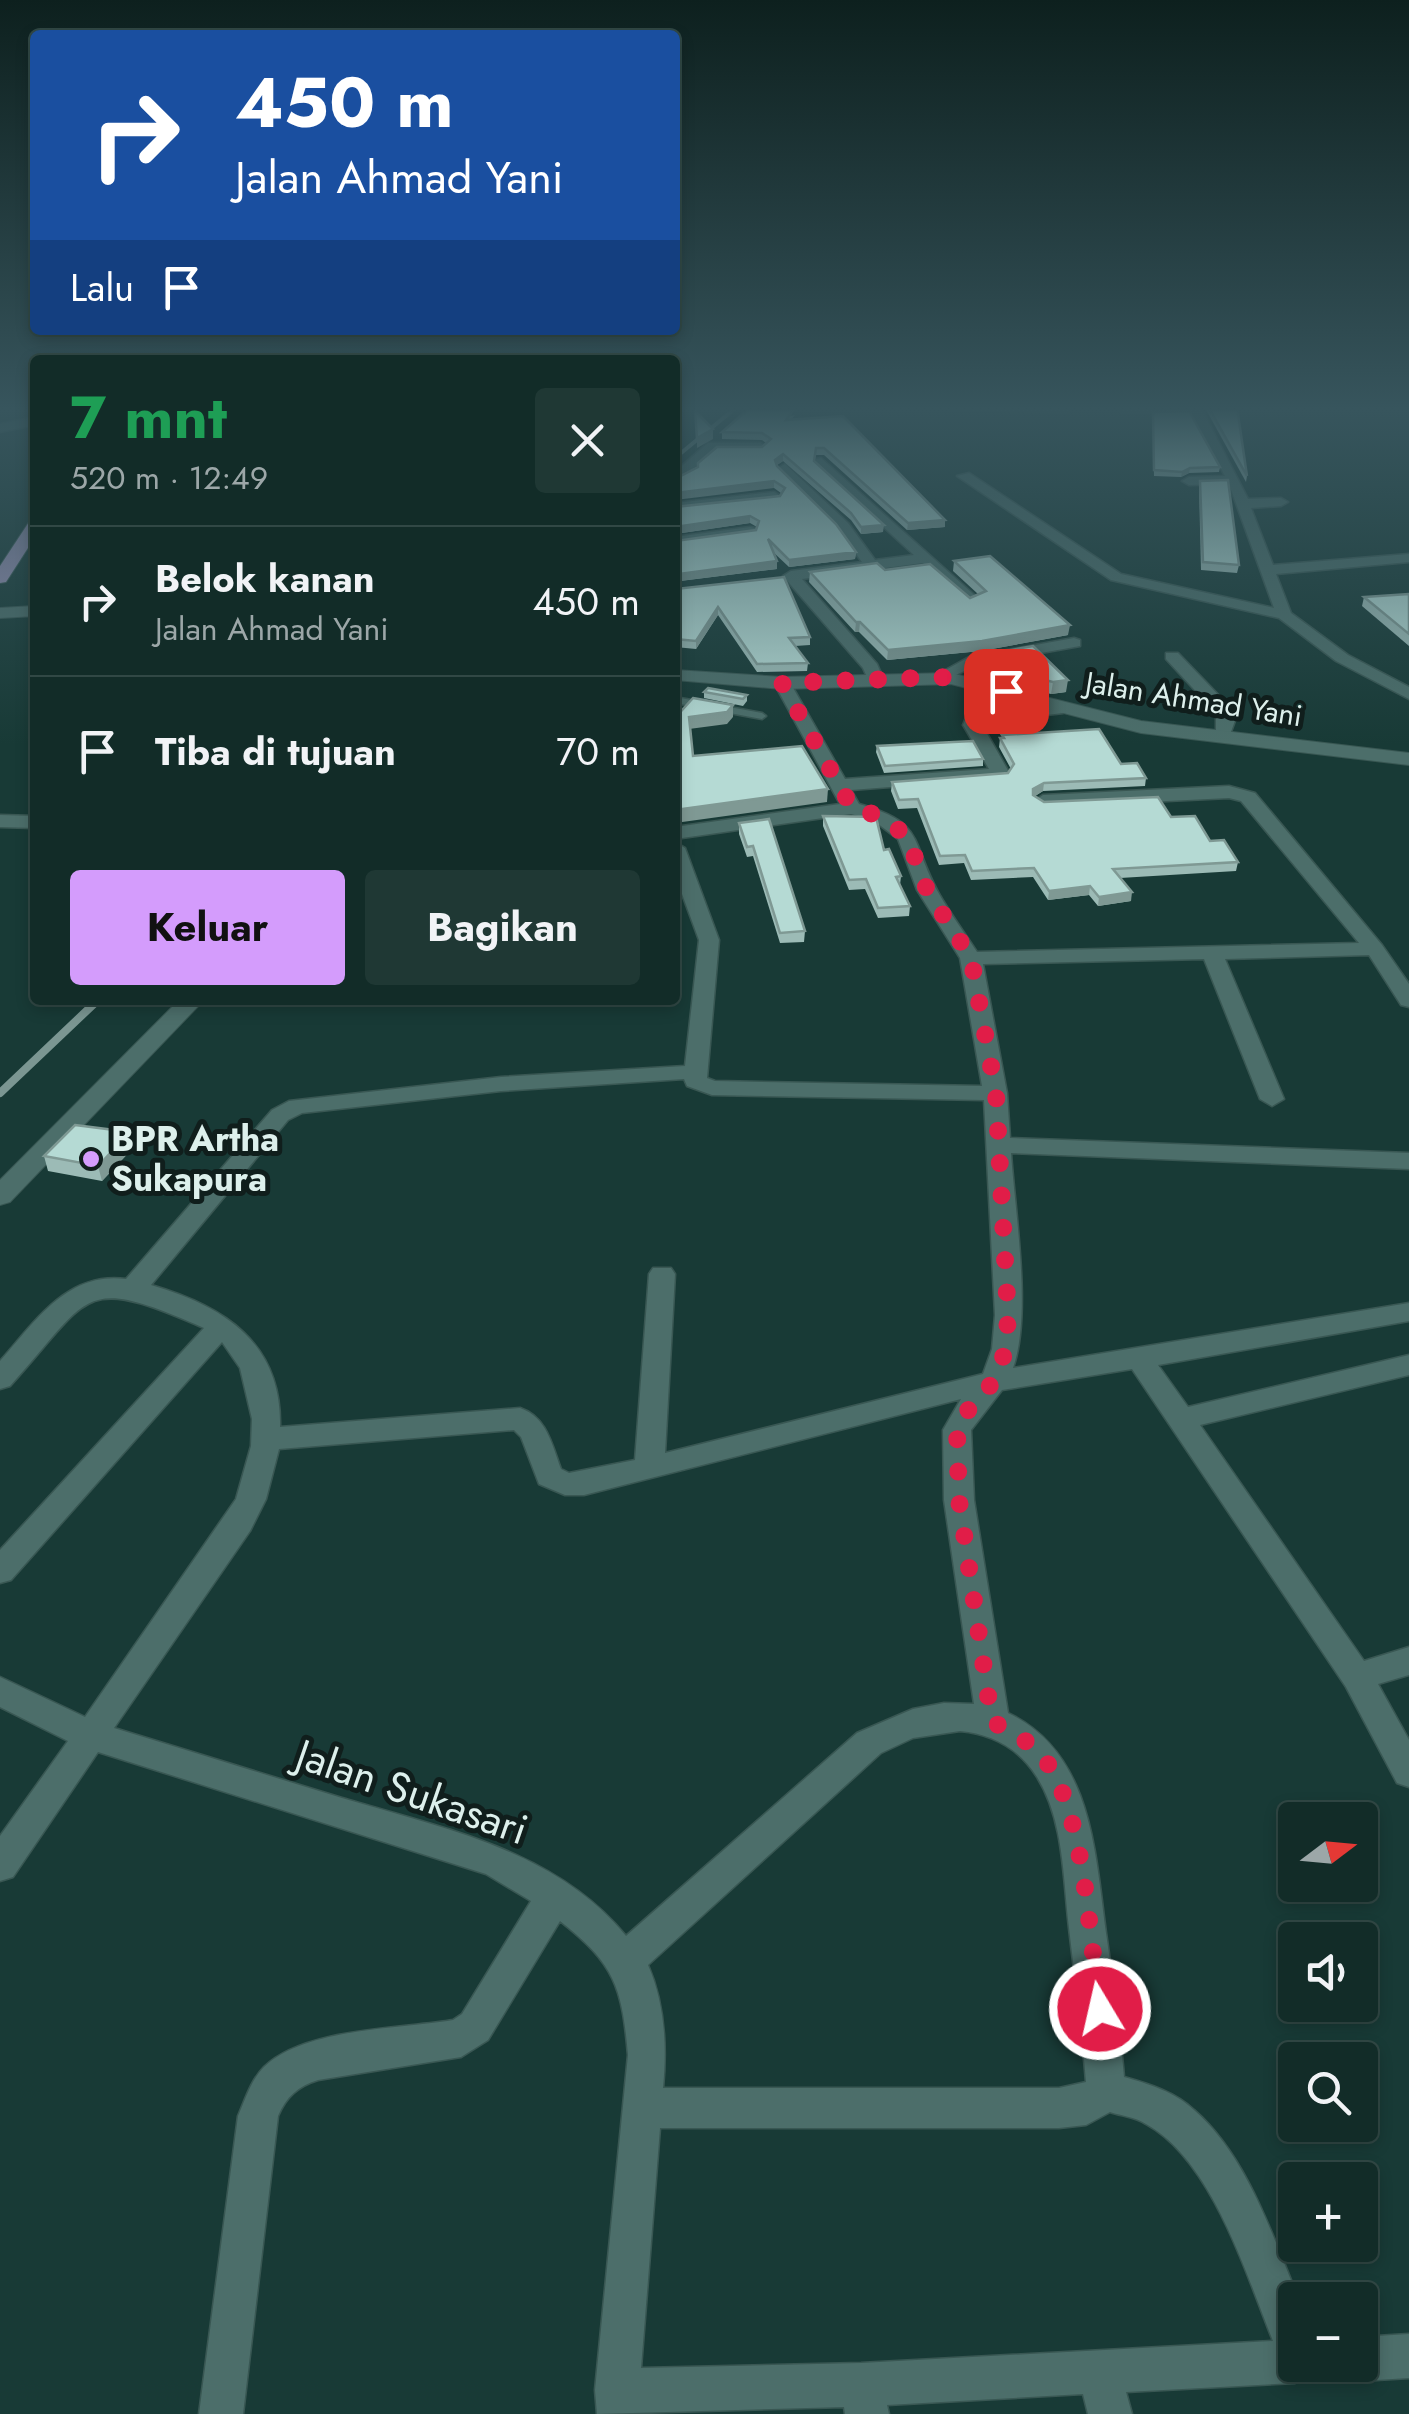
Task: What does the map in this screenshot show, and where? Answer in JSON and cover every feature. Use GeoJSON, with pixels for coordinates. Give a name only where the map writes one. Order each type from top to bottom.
{"type":"FeatureCollection","features":[{"type":"Feature","properties":{"kind":"main road"},"geometry":{"type":"LineString","coordinates":[[0,578],[30,533]]}},
{"type":"Feature","properties":{"kind":"street"},"geometry":{"type":"LineString","coordinates":[[837,519],[872,566]]}},
{"type":"Feature","properties":{"kind":"street"},"geometry":{"type":"LineString","coordinates":[[883,519],[973,601]]}},
{"type":"Feature","properties":{"kind":"street"},"geometry":{"type":"LineString","coordinates":[[1027,519],[1110,575],[1284,615],[1342,658],[1409,694]]}},
{"type":"Feature","properties":{"kind":"street"},"geometry":{"type":"LineString","coordinates":[[1246,519],[1284,615]]}},
{"type":"Feature","properties":{"kind":"street"},"geometry":{"type":"LineString","coordinates":[[680,539],[750,532]]}},
{"type":"Feature","properties":{"kind":"street"},"geometry":{"type":"LineString","coordinates":[[773,578],[926,558]]}},
{"type":"Feature","properties":{"kind":"street"},"geometry":{"type":"LineString","coordinates":[[1267,570],[1409,558]]}},
{"type":"Feature","properties":{"kind":"street"},"geometry":{"type":"LineString","coordinates":[[791,576],[872,668],[876,680]]}},
{"type":"Feature","properties":{"kind":"street"},"geometry":{"type":"LineString","coordinates":[[0,614],[30,611]]}},
{"type":"Feature","properties":{"kind":"street"},"geometry":{"type":"LineString","coordinates":[[941,677],[975,660],[1074,643]]}},
{"type":"Feature","properties":{"kind":"street"},"geometry":{"type":"LineString","coordinates":[[1172,656],[1224,710],[1222,736]]}},
{"type":"Feature","properties":{"kind":"street","name":"Jalan Ahmad Yani"},"geometry":{"type":"LineString","coordinates":[[680,675],[782,683],[941,677],[977,682],[1141,727],[1409,759]]}},
{"type":"Feature","properties":{"kind":"street"},"geometry":{"type":"LineString","coordinates":[[782,683],[846,796],[907,836],[927,890],[971,958],[996,1093],[1008,1315],[1006,1349],[994,1381],[963,1416],[957,1430],[957,1448],[959,1500],[992,1722]]}},
{"type":"Feature","properties":{"kind":"street"},"geometry":{"type":"LineString","coordinates":[[680,832],[846,796],[1001,774],[972,725],[973,719],[1063,708]]}},
{"type":"Feature","properties":{"kind":"street"},"geometry":{"type":"LineString","coordinates":[[1042,801],[1230,792],[1244,795],[1254,801],[1375,949],[1409,1000]]}},
{"type":"Feature","properties":{"kind":"street"},"geometry":{"type":"LineString","coordinates":[[0,821],[30,822]]}},
{"type":"Feature","properties":{"kind":"street"},"geometry":{"type":"LineString","coordinates":[[680,862],[709,940],[695,1081],[712,1088],[996,1093]]}},
{"type":"Feature","properties":{"kind":"street"},"geometry":{"type":"LineString","coordinates":[[971,958],[1375,949]]}},
{"type":"Feature","properties":{"kind":"street"},"geometry":{"type":"LineString","coordinates":[[1212,953],[1272,1099]]}},
{"type":"Feature","properties":{"kind":"street"},"geometry":{"type":"LineString","coordinates":[[0,1196],[187,1005]]}},
{"type":"Feature","properties":{"kind":"street"},"geometry":{"type":"LineString","coordinates":[[132,1290],[280,1115],[297,1106],[501,1084],[694,1072]]}},
{"type":"Feature","properties":{"kind":"street"},"geometry":{"type":"LineString","coordinates":[[997,1146],[1409,1160]]}},
{"type":"Feature","properties":{"kind":"street"},"geometry":{"type":"LineString","coordinates":[[649,1469],[662,1274]]}},
{"type":"Feature","properties":{"kind":"street"},"geometry":{"type":"LineString","coordinates":[[0,1379],[82,1294],[104,1288],[132,1290],[222,1325],[240,1343],[257,1371],[265,1400],[266,1440],[248,1509],[0,1865]]}},
{"type":"Feature","properties":{"kind":"street"},"geometry":{"type":"LineString","coordinates":[[266,1440],[520,1419],[533,1432],[542,1462],[554,1481],[594,1482],[994,1381],[1409,1312]]}},
{"type":"Feature","properties":{"kind":"street"},"geometry":{"type":"LineString","coordinates":[[0,1571],[222,1325]]}},
{"type":"Feature","properties":{"kind":"street"},"geometry":{"type":"LineString","coordinates":[[1139,1358],[1358,1677],[1409,1772]]}},
{"type":"Feature","properties":{"kind":"street"},"geometry":{"type":"LineString","coordinates":[[1183,1419],[1409,1365]]}},
{"type":"Feature","properties":{"kind":"street"},"geometry":{"type":"LineString","coordinates":[[1358,1677],[1409,1661]]}},
{"type":"Feature","properties":{"kind":"street","name":"Jalan Sukasari"},"geometry":{"type":"LineString","coordinates":[[0,1690],[89,1735],[495,1860],[580,1912],[625,1961],[642,2002],[647,2055],[618,2402]]}},
{"type":"Feature","properties":{"kind":"street"},"geometry":{"type":"LineString","coordinates":[[625,1961],[868,1743],[906,1724],[936,1717],[960,1716],[992,1722],[1019,1736],[1042,1756],[1066,1810],[1078,1852],[1100,2009],[1106,2092]]}},
{"type":"Feature","properties":{"kind":"street"},"geometry":{"type":"LineString","coordinates":[[221,2414],[258,2116],[267,2093],[282,2076],[305,2063],[461,2038],[475,2028],[555,1894]]}},
{"type":"Feature","properties":{"kind":"street"},"geometry":{"type":"LineString","coordinates":[[645,2108],[1059,2108],[1086,2105],[1106,2092],[1160,2108],[1198,2141],[1229,2191],[1278,2302]]}},
{"type":"Feature","properties":{"kind":"street"},"geometry":{"type":"LineString","coordinates":[[1378,2357],[1409,2356]]}},
{"type":"Feature","properties":{"kind":"street"},"geometry":{"type":"LineString","coordinates":[[618,2402],[864,2400],[1098,2371],[1278,2363]]}},
{"type":"Feature","properties":{"kind":"street"},"geometry":{"type":"LineString","coordinates":[[1098,2371],[1110,2414]]}},
{"type":"Feature","properties":{"kind":"lane"},"geometry":{"type":"LineString","coordinates":[[680,701],[762,716]]}},
{"type":"Feature","properties":{"kind":"building"},"geometry":{"type":"Polygon","coordinates":[[[680,519],[732,519],[680,526],[680,519]]]}},
{"type":"Feature","properties":{"kind":"building"},"geometry":{"type":"Polygon","coordinates":[[[755,519],[831,519],[856,552],[789,560],[768,539],[777,561],[680,574],[680,540],[756,530],[759,521],[755,519]]]}},
{"type":"Feature","properties":{"kind":"building"},"geometry":{"type":"Polygon","coordinates":[[[855,519],[877,519],[884,525],[861,527],[855,519]]]}},
{"type":"Feature","properties":{"kind":"building"},"geometry":{"type":"Polygon","coordinates":[[[903,519],[945,520],[908,523],[903,519]]]}},
{"type":"Feature","properties":{"kind":"building"},"geometry":{"type":"Polygon","coordinates":[[[1201,519],[1233,519],[1239,565],[1203,562],[1201,519]]]}},
{"type":"Feature","properties":{"kind":"building"},"geometry":{"type":"Polygon","coordinates":[[[990,556],[1070,625],[982,641],[888,650],[810,572],[877,563],[885,570],[930,564],[970,598],[986,591],[954,561],[990,556]]]}},
{"type":"Feature","properties":{"kind":"building"},"geometry":{"type":"Polygon","coordinates":[[[784,577],[810,637],[789,638],[808,663],[757,664],[718,607],[696,641],[680,639],[680,588],[784,577]]]}},
{"type":"Feature","properties":{"kind":"building"},"geometry":{"type":"Polygon","coordinates":[[[1409,594],[1409,634],[1364,597],[1409,594]]]}},
{"type":"Feature","properties":{"kind":"building"},"geometry":{"type":"Polygon","coordinates":[[[1033,646],[1068,680],[1053,682],[1029,676],[1005,651],[1033,646]]]}},
{"type":"Feature","properties":{"kind":"building"},"geometry":{"type":"Polygon","coordinates":[[[708,688],[747,695],[743,699],[704,692],[708,688]]]}},
{"type":"Feature","properties":{"kind":"building"},"geometry":{"type":"Polygon","coordinates":[[[693,698],[733,705],[727,712],[689,717],[693,756],[802,746],[828,789],[680,809],[680,712],[693,698]]]}},
{"type":"Feature","properties":{"kind":"building"},"geometry":{"type":"Polygon","coordinates":[[[1099,729],[1121,764],[1137,763],[1146,778],[1044,783],[1033,789],[1033,795],[1044,802],[1158,797],[1171,817],[1195,816],[1210,841],[1224,840],[1238,862],[1113,869],[1132,892],[1099,897],[1090,886],[1049,891],[1034,868],[972,871],[965,855],[940,856],[918,799],[899,800],[892,782],[1008,773],[1014,764],[1002,735],[1099,729]]]}},
{"type":"Feature","properties":{"kind":"building"},"geometry":{"type":"Polygon","coordinates":[[[973,741],[983,759],[885,766],[877,746],[973,741]]]}},
{"type":"Feature","properties":{"kind":"building"},"geometry":{"type":"Polygon","coordinates":[[[823,816],[876,817],[884,850],[889,849],[901,876],[896,877],[910,906],[878,908],[866,879],[849,880],[823,816]]]}},
{"type":"Feature","properties":{"kind":"building"},"geometry":{"type":"Polygon","coordinates":[[[769,819],[805,931],[780,933],[753,846],[747,847],[739,823],[769,819]]]}},
{"type":"Feature","properties":{"kind":"building"},"geometry":{"type":"Polygon","coordinates":[[[75,1125],[130,1132],[98,1166],[44,1156],[75,1125]]]}},
{"type":"Feature","properties":{"kind":"railway"},"geometry":{"type":"LineString","coordinates":[[0,1093],[93,1005]]}},
{"type":"Feature","properties":{"kind":"place","name":"BPR Artha Sukapura"},"geometry":{"type":"Point","coordinates":[91,1159]}},
{"type":"Feature","properties":{"kind":"route"},"geometry":{"type":"LineString","coordinates":[[1006,691],[941,677],[782,683],[852,808],[880,816],[900,828],[910,840],[927,890],[971,958],[996,1093],[1008,1315],[1006,1349],[994,1381],[963,1416],[957,1430],[959,1500],[992,1722],[1032,1746],[1056,1780],[1078,1852],[1100,2009]]}}]}
